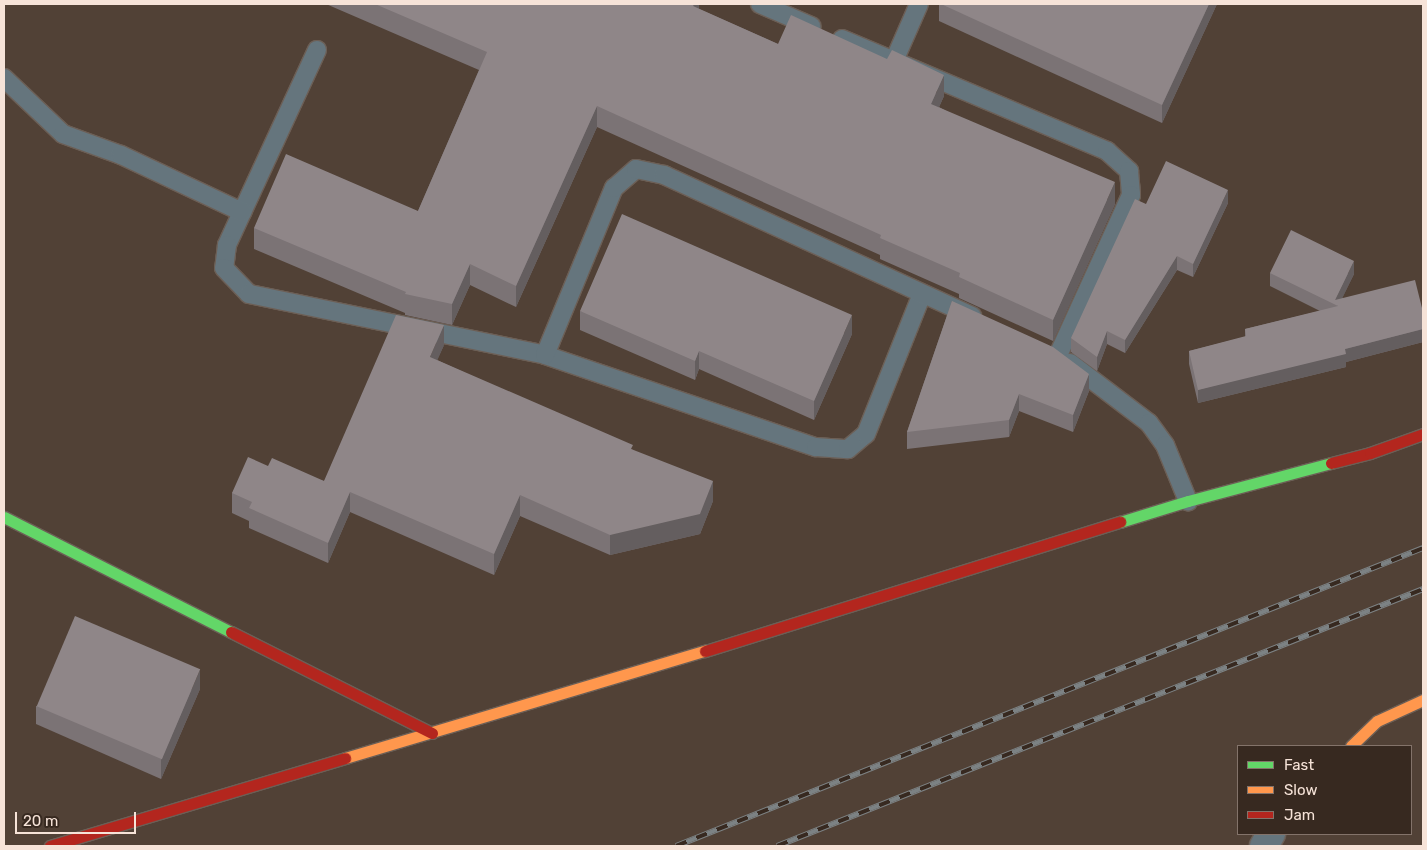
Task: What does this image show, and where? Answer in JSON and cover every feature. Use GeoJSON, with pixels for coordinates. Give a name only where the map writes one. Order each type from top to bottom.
{"type":"FeatureCollection","features":[{"type":"Feature","properties":{"kind":"street"},"geometry":{"type":"LineString","coordinates":[[50,846],[831,614],[1188,501],[1370,453],[1423,434]]}},
{"type":"Feature","properties":{"kind":"street"},"geometry":{"type":"LineString","coordinates":[[4,517],[432,733]]}},
{"type":"Feature","properties":{"kind":"street"},"geometry":{"type":"LineString","coordinates":[[1352,745],[1377,721],[1423,700]]}},
{"type":"Feature","properties":{"kind":"street"},"geometry":{"type":"LineString","coordinates":[[1264,846],[1270,835]]}},
{"type":"Feature","properties":{"kind":"lane"},"geometry":{"type":"LineString","coordinates":[[760,4],[1107,151],[1129,171],[1131,195],[1058,355]]}},
{"type":"Feature","properties":{"kind":"lane"},"geometry":{"type":"LineString","coordinates":[[894,61],[919,4]]}},
{"type":"Feature","properties":{"kind":"lane"},"geometry":{"type":"LineString","coordinates":[[317,50],[227,245],[224,268],[248,294],[544,354],[816,447],[848,449],[866,434],[922,294]]}},
{"type":"Feature","properties":{"kind":"lane"},"geometry":{"type":"LineString","coordinates":[[4,78],[62,134],[121,155],[242,212]]}},
{"type":"Feature","properties":{"kind":"lane"},"geometry":{"type":"LineString","coordinates":[[544,354],[614,188],[636,169],[664,175],[986,322]]}},
{"type":"Feature","properties":{"kind":"lane"},"geometry":{"type":"LineString","coordinates":[[1040,346],[1058,355],[1150,423],[1165,445],[1188,501]]}},
{"type":"Feature","properties":{"kind":"building"},"geometry":{"type":"Polygon","coordinates":[[[375,4],[694,4],[693,6],[778,44],[791,15],[887,59],[892,50],[944,75],[931,104],[1115,182],[1053,320],[959,277],[960,273],[880,238],[881,235],[597,106],[516,286],[470,264],[452,304],[405,294],[406,292],[254,228],[286,154],[418,211],[487,52],[375,4]]]}},
{"type":"Feature","properties":{"kind":"building"},"geometry":{"type":"Polygon","coordinates":[[[941,4],[1209,4],[1162,105],[941,4]]]}},
{"type":"Feature","properties":{"kind":"building"},"geometry":{"type":"Polygon","coordinates":[[[1166,161],[1228,190],[1193,264],[1177,256],[1125,340],[1107,331],[1097,357],[1071,338],[1135,199],[1146,204],[1166,161]]]}},
{"type":"Feature","properties":{"kind":"building"},"geometry":{"type":"Polygon","coordinates":[[[622,214],[852,315],[814,401],[699,351],[695,361],[580,311],[622,214]]]}},
{"type":"Feature","properties":{"kind":"building"},"geometry":{"type":"Polygon","coordinates":[[[1291,230],[1354,261],[1335,300],[1415,280],[1423,312],[1423,329],[1345,349],[1346,354],[1198,390],[1189,351],[1246,336],[1245,329],[1338,306],[1270,273],[1291,230]]]}},
{"type":"Feature","properties":{"kind":"building"},"geometry":{"type":"Polygon","coordinates":[[[952,301],[1053,347],[1089,374],[1073,415],[1019,394],[1009,420],[907,432],[952,301]]]}},
{"type":"Feature","properties":{"kind":"building"},"geometry":{"type":"Polygon","coordinates":[[[396,315],[444,325],[430,357],[633,445],[631,449],[713,481],[700,514],[610,535],[520,495],[494,554],[350,492],[328,543],[249,508],[252,502],[232,493],[248,457],[268,466],[272,458],[324,481],[396,315]]]}},
{"type":"Feature","properties":{"kind":"building"},"geometry":{"type":"Polygon","coordinates":[[[75,616],[200,669],[162,759],[37,706],[75,616]]]}},
{"type":"Feature","properties":{"kind":"railway"},"geometry":{"type":"LineString","coordinates":[[676,846],[1423,548]]}},
{"type":"Feature","properties":{"kind":"railway"},"geometry":{"type":"LineString","coordinates":[[777,846],[1423,589]]}},
{"type":"Feature","properties":{"kind":"traffic: fast"},"geometry":{"type":"LineString","coordinates":[[1120,522],[1188,501],[1331,463]]}},
{"type":"Feature","properties":{"kind":"traffic: fast"},"geometry":{"type":"LineString","coordinates":[[4,517],[231,632]]}},
{"type":"Feature","properties":{"kind":"traffic: slow"},"geometry":{"type":"LineString","coordinates":[[345,758],[705,651]]}},
{"type":"Feature","properties":{"kind":"traffic: slow"},"geometry":{"type":"LineString","coordinates":[[1352,745],[1377,721],[1423,700]]}},
{"type":"Feature","properties":{"kind":"traffic: jam"},"geometry":{"type":"LineString","coordinates":[[1331,463],[1370,453],[1423,434]]}},
{"type":"Feature","properties":{"kind":"traffic: jam"},"geometry":{"type":"LineString","coordinates":[[705,651],[1120,522]]}},
{"type":"Feature","properties":{"kind":"traffic: jam"},"geometry":{"type":"LineString","coordinates":[[231,632],[432,733]]}},
{"type":"Feature","properties":{"kind":"traffic: jam"},"geometry":{"type":"LineString","coordinates":[[50,846],[345,758]]}}]}
